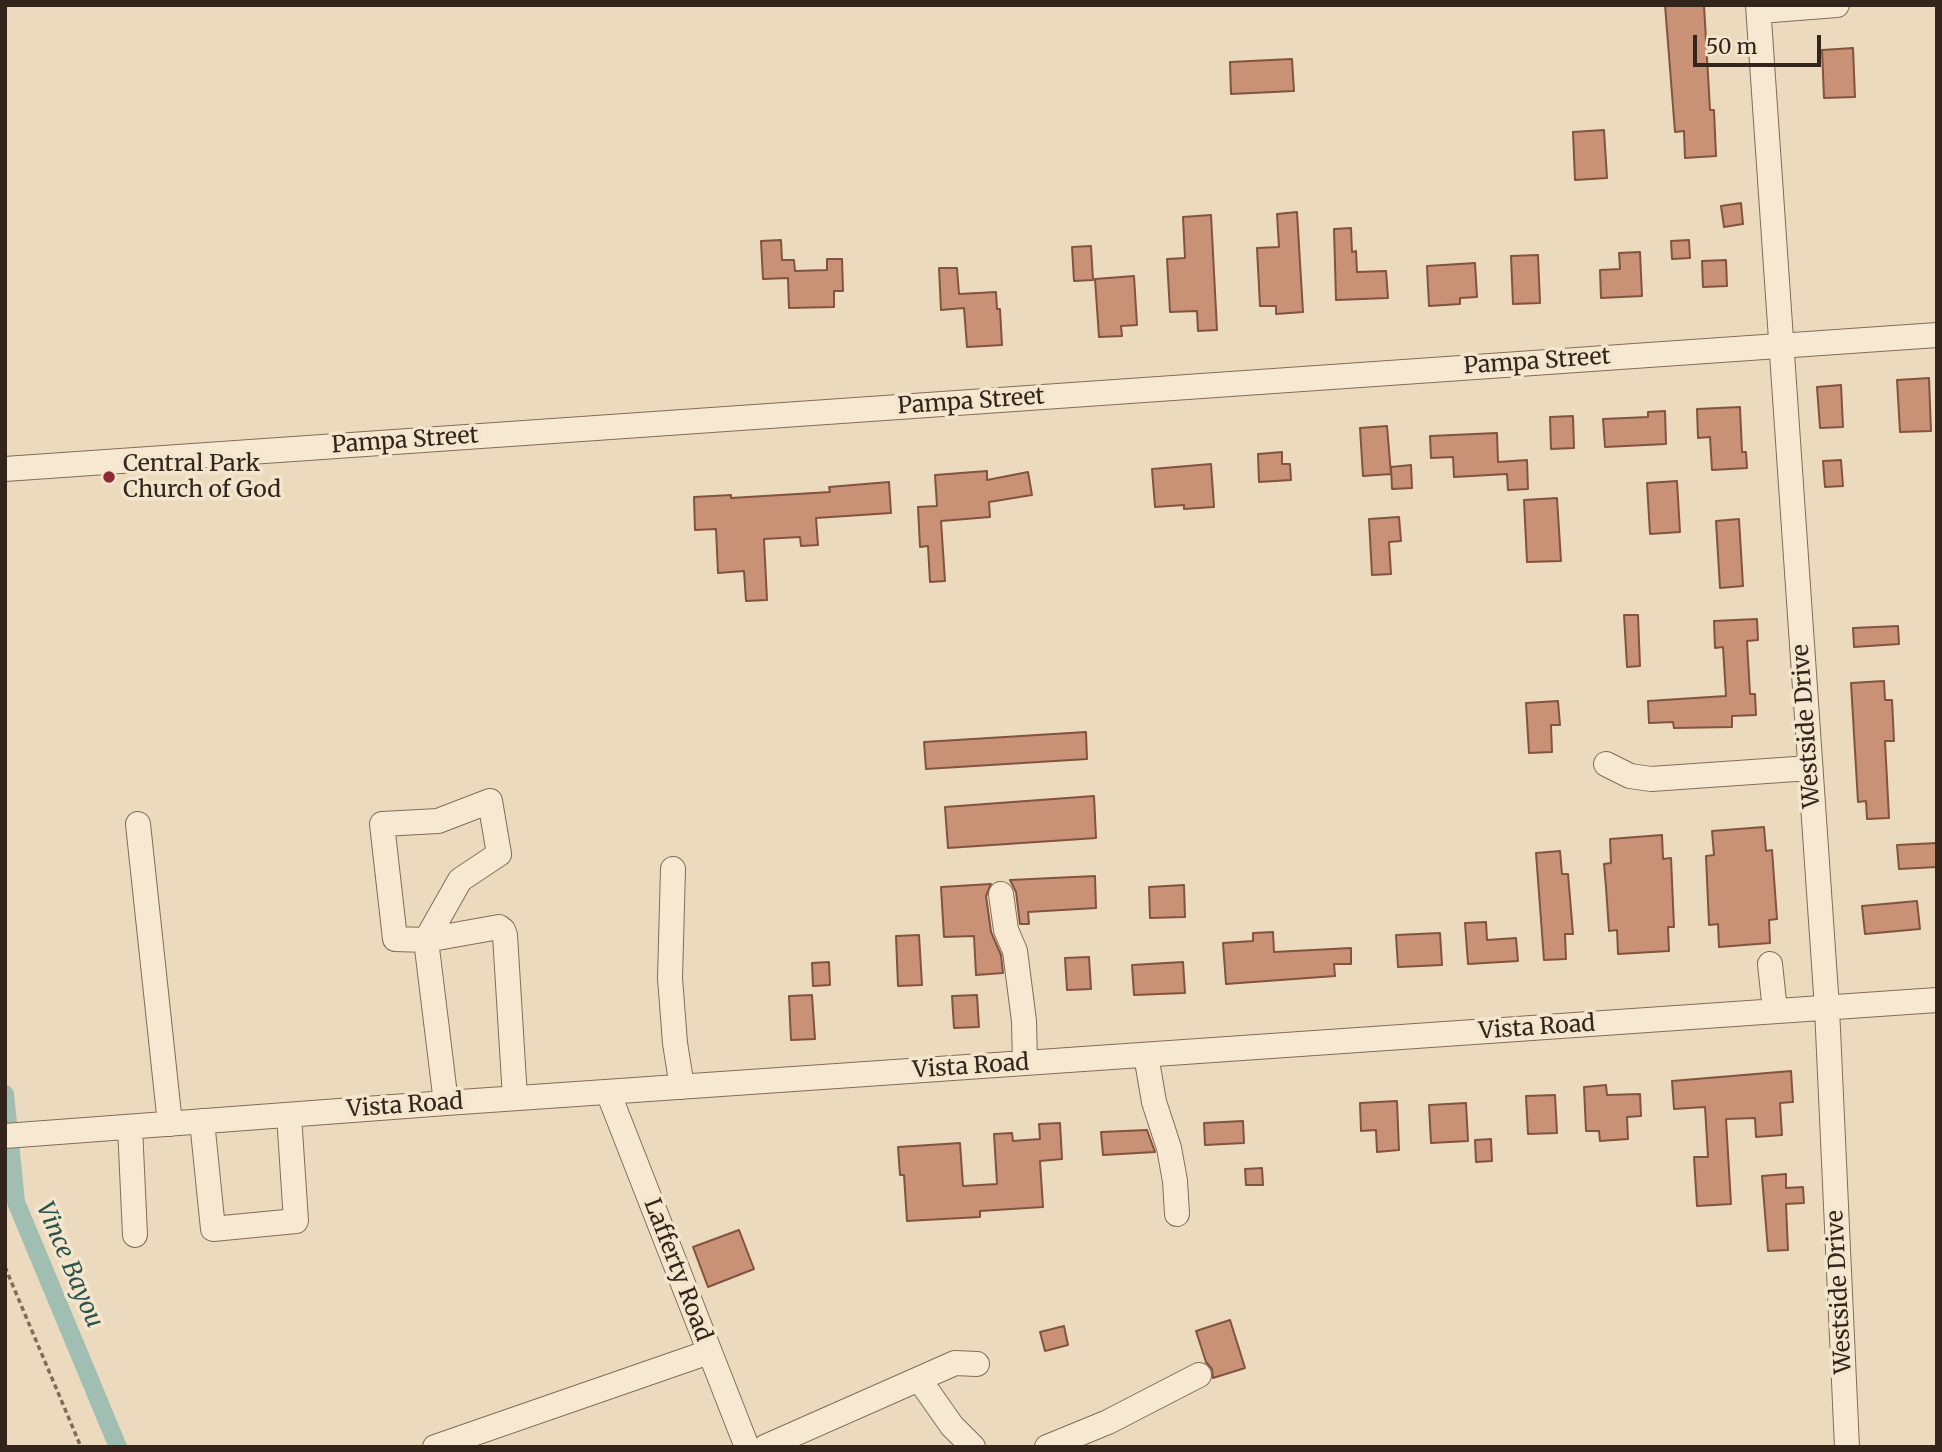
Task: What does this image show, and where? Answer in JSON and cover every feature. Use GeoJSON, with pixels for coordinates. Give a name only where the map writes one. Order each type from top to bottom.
{"type":"FeatureCollection","features":[{"type":"Feature","properties":{"kind":"street"},"geometry":{"type":"LineString","coordinates":[[1758,8],[1837,5]]}},
{"type":"Feature","properties":{"kind":"street","name":"Westside Drive"},"geometry":{"type":"LineString","coordinates":[[1758,8],[1827,1008],[1847,1447]]}},
{"type":"Feature","properties":{"kind":"street","name":"Pampa Street"},"geometry":{"type":"LineString","coordinates":[[5,469],[1937,335]]}},
{"type":"Feature","properties":{"kind":"street"},"geometry":{"type":"LineString","coordinates":[[1606,765],[1630,776],[1651,779],[1810,768]]}},
{"type":"Feature","properties":{"kind":"street"},"geometry":{"type":"LineString","coordinates":[[446,1103],[426,940],[460,880],[499,854],[490,801],[438,821],[382,824],[395,939],[426,940],[499,927],[503,930],[514,1098]]}},
{"type":"Feature","properties":{"kind":"street"},"geometry":{"type":"LineString","coordinates":[[138,824],[170,1124]]}},
{"type":"Feature","properties":{"kind":"street"},"geometry":{"type":"LineString","coordinates":[[673,869],[670,978],[675,1043],[682,1087]]}},
{"type":"Feature","properties":{"kind":"street"},"geometry":{"type":"LineString","coordinates":[[1001,894],[1006,930],[1014,951],[1024,1021],[1025,1063]]}},
{"type":"Feature","properties":{"kind":"street"},"geometry":{"type":"LineString","coordinates":[[1770,964],[1775,1012]]}},
{"type":"Feature","properties":{"kind":"street","name":"Vista Road"},"geometry":{"type":"LineString","coordinates":[[5,1136],[514,1098],[1937,1000]]}},
{"type":"Feature","properties":{"kind":"street"},"geometry":{"type":"LineString","coordinates":[[1146,1055],[1154,1102],[1169,1148],[1177,1214]]}},
{"type":"Feature","properties":{"kind":"street","name":"Lafferty Road"},"geometry":{"type":"LineString","coordinates":[[607,1092],[747,1447]]}},
{"type":"Feature","properties":{"kind":"street"},"geometry":{"type":"LineString","coordinates":[[202,1121],[213,1228],[296,1221],[289,1115]]}},
{"type":"Feature","properties":{"kind":"street"},"geometry":{"type":"LineString","coordinates":[[130,1127],[135,1235]]}},
{"type":"Feature","properties":{"kind":"street"},"geometry":{"type":"LineString","coordinates":[[435,1447],[709,1352]]}},
{"type":"Feature","properties":{"kind":"street"},"geometry":{"type":"LineString","coordinates":[[765,1447],[955,1363],[977,1364]]}},
{"type":"Feature","properties":{"kind":"street"},"geometry":{"type":"LineString","coordinates":[[1047,1447],[1108,1422],[1199,1375]]}},
{"type":"Feature","properties":{"kind":"street"},"geometry":{"type":"LineString","coordinates":[[919,1379],[952,1426],[973,1447]]}},
{"type":"Feature","properties":{"kind":"path"},"geometry":{"type":"LineString","coordinates":[[5,1267],[81,1447]]}},
{"type":"Feature","properties":{"kind":"building"},"geometry":{"type":"Polygon","coordinates":[[[1665,5],[1704,5],[1710,110],[1714,110],[1716,156],[1685,158],[1684,131],[1675,132],[1665,5]]]}},
{"type":"Feature","properties":{"kind":"building"},"geometry":{"type":"Polygon","coordinates":[[[1853,48],[1855,97],[1824,98],[1822,50],[1853,48]]]}},
{"type":"Feature","properties":{"kind":"building"},"geometry":{"type":"Polygon","coordinates":[[[1292,59],[1294,91],[1231,94],[1230,62],[1292,59]]]}},
{"type":"Feature","properties":{"kind":"building"},"geometry":{"type":"Polygon","coordinates":[[[1604,130],[1607,178],[1575,180],[1573,132],[1604,130]]]}},
{"type":"Feature","properties":{"kind":"building"},"geometry":{"type":"Polygon","coordinates":[[[1741,203],[1743,224],[1724,227],[1721,206],[1741,203]]]}},
{"type":"Feature","properties":{"kind":"building"},"geometry":{"type":"Polygon","coordinates":[[[1297,212],[1303,312],[1276,314],[1276,306],[1260,306],[1257,248],[1279,247],[1277,214],[1297,212]]]}},
{"type":"Feature","properties":{"kind":"building"},"geometry":{"type":"Polygon","coordinates":[[[1211,215],[1217,330],[1198,331],[1197,311],[1170,312],[1167,259],[1185,258],[1183,217],[1211,215]]]}},
{"type":"Feature","properties":{"kind":"building"},"geometry":{"type":"Polygon","coordinates":[[[1351,228],[1352,252],[1356,251],[1357,272],[1386,271],[1388,298],[1336,300],[1334,229],[1351,228]]]}},
{"type":"Feature","properties":{"kind":"building"},"geometry":{"type":"Polygon","coordinates":[[[781,240],[782,260],[794,260],[795,271],[827,270],[827,259],[842,259],[843,291],[834,291],[834,307],[789,308],[788,278],[763,279],[761,241],[781,240]]]}},
{"type":"Feature","properties":{"kind":"building"},"geometry":{"type":"Polygon","coordinates":[[[1689,240],[1690,258],[1672,259],[1671,241],[1689,240]]]}},
{"type":"Feature","properties":{"kind":"building"},"geometry":{"type":"Polygon","coordinates":[[[1091,246],[1093,280],[1074,281],[1072,247],[1091,246]]]}},
{"type":"Feature","properties":{"kind":"building"},"geometry":{"type":"Polygon","coordinates":[[[1640,252],[1642,296],[1601,298],[1600,270],[1620,269],[1619,253],[1640,252]]]}},
{"type":"Feature","properties":{"kind":"building"},"geometry":{"type":"Polygon","coordinates":[[[1538,255],[1540,303],[1513,304],[1511,256],[1538,255]]]}},
{"type":"Feature","properties":{"kind":"building"},"geometry":{"type":"Polygon","coordinates":[[[1726,260],[1727,286],[1703,287],[1702,261],[1726,260]]]}},
{"type":"Feature","properties":{"kind":"building"},"geometry":{"type":"Polygon","coordinates":[[[1475,263],[1477,297],[1460,298],[1460,304],[1429,306],[1427,266],[1475,263]]]}},
{"type":"Feature","properties":{"kind":"building"},"geometry":{"type":"Polygon","coordinates":[[[939,268],[957,268],[959,294],[996,292],[1002,345],[967,347],[964,308],[941,310],[939,268]]]}},
{"type":"Feature","properties":{"kind":"building"},"geometry":{"type":"Polygon","coordinates":[[[1134,276],[1137,325],[1121,326],[1122,336],[1099,337],[1095,279],[1134,276]]]}},
{"type":"Feature","properties":{"kind":"building"},"geometry":{"type":"Polygon","coordinates":[[[1929,378],[1931,431],[1900,432],[1897,380],[1929,378]]]}},
{"type":"Feature","properties":{"kind":"building"},"geometry":{"type":"Polygon","coordinates":[[[1841,385],[1843,427],[1820,428],[1817,387],[1841,385]]]}},
{"type":"Feature","properties":{"kind":"building"},"geometry":{"type":"Polygon","coordinates":[[[1740,407],[1742,452],[1746,452],[1747,468],[1712,470],[1710,437],[1698,438],[1697,409],[1740,407]]]}},
{"type":"Feature","properties":{"kind":"building"},"geometry":{"type":"Polygon","coordinates":[[[1665,411],[1666,444],[1605,447],[1603,419],[1648,417],[1648,412],[1665,411]]]}},
{"type":"Feature","properties":{"kind":"building"},"geometry":{"type":"Polygon","coordinates":[[[1573,416],[1574,448],[1551,449],[1550,417],[1573,416]]]}},
{"type":"Feature","properties":{"kind":"building"},"geometry":{"type":"Polygon","coordinates":[[[1387,426],[1391,474],[1363,476],[1360,428],[1387,426]]]}},
{"type":"Feature","properties":{"kind":"building"},"geometry":{"type":"Polygon","coordinates":[[[1497,433],[1498,462],[1527,460],[1528,489],[1508,490],[1507,474],[1454,477],[1453,457],[1431,458],[1430,436],[1497,433]]]}},
{"type":"Feature","properties":{"kind":"building"},"geometry":{"type":"Polygon","coordinates":[[[1282,452],[1282,464],[1290,464],[1291,480],[1259,482],[1258,454],[1282,452]]]}},
{"type":"Feature","properties":{"kind":"building"},"geometry":{"type":"Polygon","coordinates":[[[1841,460],[1843,486],[1825,487],[1823,461],[1841,460]]]}},
{"type":"Feature","properties":{"kind":"building"},"geometry":{"type":"Polygon","coordinates":[[[1211,464],[1214,507],[1155,507],[1152,469],[1211,464]]]}},
{"type":"Feature","properties":{"kind":"building"},"geometry":{"type":"Polygon","coordinates":[[[1411,465],[1412,488],[1392,489],[1391,467],[1411,465]]]}},
{"type":"Feature","properties":{"kind":"building"},"geometry":{"type":"Polygon","coordinates":[[[987,471],[987,480],[1028,472],[1032,495],[989,502],[990,517],[941,521],[945,581],[930,582],[928,546],[920,547],[918,507],[937,506],[935,475],[987,471]]]}},
{"type":"Feature","properties":{"kind":"building"},"geometry":{"type":"Polygon","coordinates":[[[1677,481],[1680,532],[1650,534],[1647,483],[1677,481]]]}},
{"type":"Feature","properties":{"kind":"building"},"geometry":{"type":"Polygon","coordinates":[[[889,482],[891,513],[816,518],[818,545],[801,546],[800,537],[764,539],[767,600],[746,601],[744,571],[718,573],[716,529],[695,530],[694,497],[731,495],[731,498],[830,492],[829,487],[889,482]]]}},
{"type":"Feature","properties":{"kind":"building"},"geometry":{"type":"Polygon","coordinates":[[[1557,498],[1561,561],[1527,562],[1524,500],[1557,498]]]}},
{"type":"Feature","properties":{"kind":"building"},"geometry":{"type":"Polygon","coordinates":[[[1399,517],[1401,541],[1389,542],[1391,574],[1372,575],[1369,519],[1399,517]]]}},
{"type":"Feature","properties":{"kind":"building"},"geometry":{"type":"Polygon","coordinates":[[[1739,519],[1743,586],[1720,588],[1716,521],[1739,519]]]}},
{"type":"Feature","properties":{"kind":"building"},"geometry":{"type":"Polygon","coordinates":[[[1624,615],[1638,615],[1640,666],[1627,667],[1624,615]]]}},
{"type":"Feature","properties":{"kind":"building"},"geometry":{"type":"Polygon","coordinates":[[[1757,619],[1758,640],[1747,641],[1750,694],[1755,694],[1756,715],[1732,716],[1732,727],[1674,728],[1673,722],[1649,723],[1648,701],[1726,696],[1723,647],[1715,648],[1714,621],[1757,619]]]}},
{"type":"Feature","properties":{"kind":"building"},"geometry":{"type":"Polygon","coordinates":[[[1898,626],[1899,644],[1854,647],[1853,628],[1898,626]]]}},
{"type":"Feature","properties":{"kind":"building"},"geometry":{"type":"Polygon","coordinates":[[[1884,681],[1885,700],[1892,700],[1894,741],[1885,741],[1889,818],[1867,819],[1866,801],[1858,802],[1851,683],[1884,681]]]}},
{"type":"Feature","properties":{"kind":"building"},"geometry":{"type":"Polygon","coordinates":[[[1558,701],[1560,725],[1551,725],[1552,752],[1529,753],[1526,703],[1558,701]]]}},
{"type":"Feature","properties":{"kind":"building"},"geometry":{"type":"Polygon","coordinates":[[[1086,732],[1087,759],[926,769],[924,742],[1086,732]]]}},
{"type":"Feature","properties":{"kind":"building"},"geometry":{"type":"Polygon","coordinates":[[[1094,796],[1096,838],[948,848],[945,807],[1094,796]]]}},
{"type":"Feature","properties":{"kind":"building"},"geometry":{"type":"Polygon","coordinates":[[[1764,827],[1766,851],[1772,850],[1777,919],[1769,920],[1770,943],[1719,947],[1718,924],[1709,925],[1706,856],[1714,855],[1712,831],[1764,827]]]}},
{"type":"Feature","properties":{"kind":"building"},"geometry":{"type":"Polygon","coordinates":[[[1662,835],[1663,859],[1671,858],[1674,927],[1668,927],[1669,951],[1618,954],[1617,930],[1609,931],[1604,864],[1611,863],[1610,839],[1662,835]]]}},
{"type":"Feature","properties":{"kind":"building"},"geometry":{"type":"Polygon","coordinates":[[[1937,843],[1937,867],[1899,869],[1897,845],[1937,843]]]}},
{"type":"Feature","properties":{"kind":"building"},"geometry":{"type":"Polygon","coordinates":[[[1560,851],[1562,874],[1568,874],[1573,934],[1565,934],[1566,959],[1544,960],[1536,853],[1560,851]]]}},
{"type":"Feature","properties":{"kind":"building"},"geometry":{"type":"Polygon","coordinates":[[[1095,876],[1096,908],[1028,912],[1029,924],[1020,924],[1016,892],[1010,880],[1095,876]]]}},
{"type":"Feature","properties":{"kind":"building"},"geometry":{"type":"Polygon","coordinates":[[[991,884],[986,896],[991,932],[1001,955],[1003,973],[976,975],[974,936],[944,937],[941,887],[991,884]]]}},
{"type":"Feature","properties":{"kind":"building"},"geometry":{"type":"Polygon","coordinates":[[[1184,885],[1185,917],[1150,918],[1149,887],[1184,885]]]}},
{"type":"Feature","properties":{"kind":"building"},"geometry":{"type":"Polygon","coordinates":[[[1917,901],[1920,929],[1865,934],[1862,906],[1917,901]]]}},
{"type":"Feature","properties":{"kind":"building"},"geometry":{"type":"Polygon","coordinates":[[[1486,922],[1487,940],[1516,938],[1518,961],[1468,964],[1465,923],[1486,922]]]}},
{"type":"Feature","properties":{"kind":"building"},"geometry":{"type":"Polygon","coordinates":[[[1273,932],[1274,952],[1351,948],[1351,964],[1334,964],[1335,976],[1226,984],[1223,943],[1253,941],[1253,933],[1273,932]]]}},
{"type":"Feature","properties":{"kind":"building"},"geometry":{"type":"Polygon","coordinates":[[[1440,933],[1442,965],[1398,967],[1396,935],[1440,933]]]}},
{"type":"Feature","properties":{"kind":"building"},"geometry":{"type":"Polygon","coordinates":[[[919,935],[922,985],[898,986],[896,936],[919,935]]]}},
{"type":"Feature","properties":{"kind":"building"},"geometry":{"type":"Polygon","coordinates":[[[1089,957],[1091,989],[1067,990],[1065,958],[1089,957]]]}},
{"type":"Feature","properties":{"kind":"building"},"geometry":{"type":"Polygon","coordinates":[[[829,962],[830,985],[813,986],[812,963],[829,962]]]}},
{"type":"Feature","properties":{"kind":"building"},"geometry":{"type":"Polygon","coordinates":[[[1183,962],[1185,993],[1134,995],[1132,965],[1183,962]]]}},
{"type":"Feature","properties":{"kind":"building"},"geometry":{"type":"Polygon","coordinates":[[[812,995],[815,1039],[791,1040],[789,996],[812,995]]]}},
{"type":"Feature","properties":{"kind":"building"},"geometry":{"type":"Polygon","coordinates":[[[977,995],[979,1027],[954,1028],[952,996],[977,995]]]}},
{"type":"Feature","properties":{"kind":"building"},"geometry":{"type":"Polygon","coordinates":[[[1791,1071],[1793,1102],[1780,1103],[1782,1135],[1756,1137],[1755,1118],[1726,1119],[1731,1204],[1697,1206],[1694,1157],[1708,1157],[1705,1107],[1674,1109],[1672,1081],[1791,1071]]]}},
{"type":"Feature","properties":{"kind":"building"},"geometry":{"type":"Polygon","coordinates":[[[1606,1085],[1607,1095],[1640,1094],[1641,1116],[1627,1117],[1628,1139],[1600,1141],[1599,1131],[1586,1131],[1584,1087],[1606,1085]]]}},
{"type":"Feature","properties":{"kind":"building"},"geometry":{"type":"Polygon","coordinates":[[[1555,1095],[1557,1133],[1528,1134],[1526,1096],[1555,1095]]]}},
{"type":"Feature","properties":{"kind":"building"},"geometry":{"type":"Polygon","coordinates":[[[1397,1101],[1399,1150],[1377,1152],[1376,1130],[1361,1131],[1360,1103],[1397,1101]]]}},
{"type":"Feature","properties":{"kind":"building"},"geometry":{"type":"Polygon","coordinates":[[[1466,1103],[1468,1141],[1431,1143],[1429,1105],[1466,1103]]]}},
{"type":"Feature","properties":{"kind":"building"},"geometry":{"type":"Polygon","coordinates":[[[1243,1121],[1244,1143],[1205,1145],[1204,1123],[1243,1121]]]}},
{"type":"Feature","properties":{"kind":"building"},"geometry":{"type":"Polygon","coordinates":[[[1060,1123],[1062,1159],[1040,1161],[1043,1207],[980,1211],[980,1217],[907,1221],[904,1175],[900,1175],[898,1147],[960,1143],[963,1186],[997,1184],[994,1134],[1012,1133],[1013,1141],[1040,1139],[1039,1124],[1060,1123]]]}},
{"type":"Feature","properties":{"kind":"building"},"geometry":{"type":"Polygon","coordinates":[[[1147,1130],[1155,1152],[1103,1155],[1101,1132],[1147,1130]]]}},
{"type":"Feature","properties":{"kind":"building"},"geometry":{"type":"Polygon","coordinates":[[[1491,1139],[1492,1161],[1476,1162],[1475,1140],[1491,1139]]]}},
{"type":"Feature","properties":{"kind":"building"},"geometry":{"type":"Polygon","coordinates":[[[1262,1168],[1263,1185],[1246,1185],[1245,1169],[1262,1168]]]}},
{"type":"Feature","properties":{"kind":"building"},"geometry":{"type":"Polygon","coordinates":[[[1786,1174],[1786,1188],[1803,1187],[1804,1203],[1786,1204],[1788,1250],[1768,1251],[1762,1176],[1786,1174]]]}},
{"type":"Feature","properties":{"kind":"building"},"geometry":{"type":"Polygon","coordinates":[[[739,1230],[754,1269],[708,1287],[693,1247],[739,1230]]]}},
{"type":"Feature","properties":{"kind":"building"},"geometry":{"type":"Polygon","coordinates":[[[1230,1320],[1245,1368],[1213,1378],[1212,1369],[1206,1362],[1196,1331],[1230,1320]]]}},
{"type":"Feature","properties":{"kind":"building"},"geometry":{"type":"Polygon","coordinates":[[[1064,1326],[1068,1345],[1045,1351],[1040,1332],[1064,1326]]]}},
{"type":"Feature","properties":{"kind":"waterway","name":"Vince Bayou"},"geometry":{"type":"LineString","coordinates":[[5,1094],[16,1202],[118,1447]]}},
{"type":"Feature","properties":{"kind":"place","name":"Central Park Church of God"},"geometry":{"type":"Point","coordinates":[109,477]}}]}
